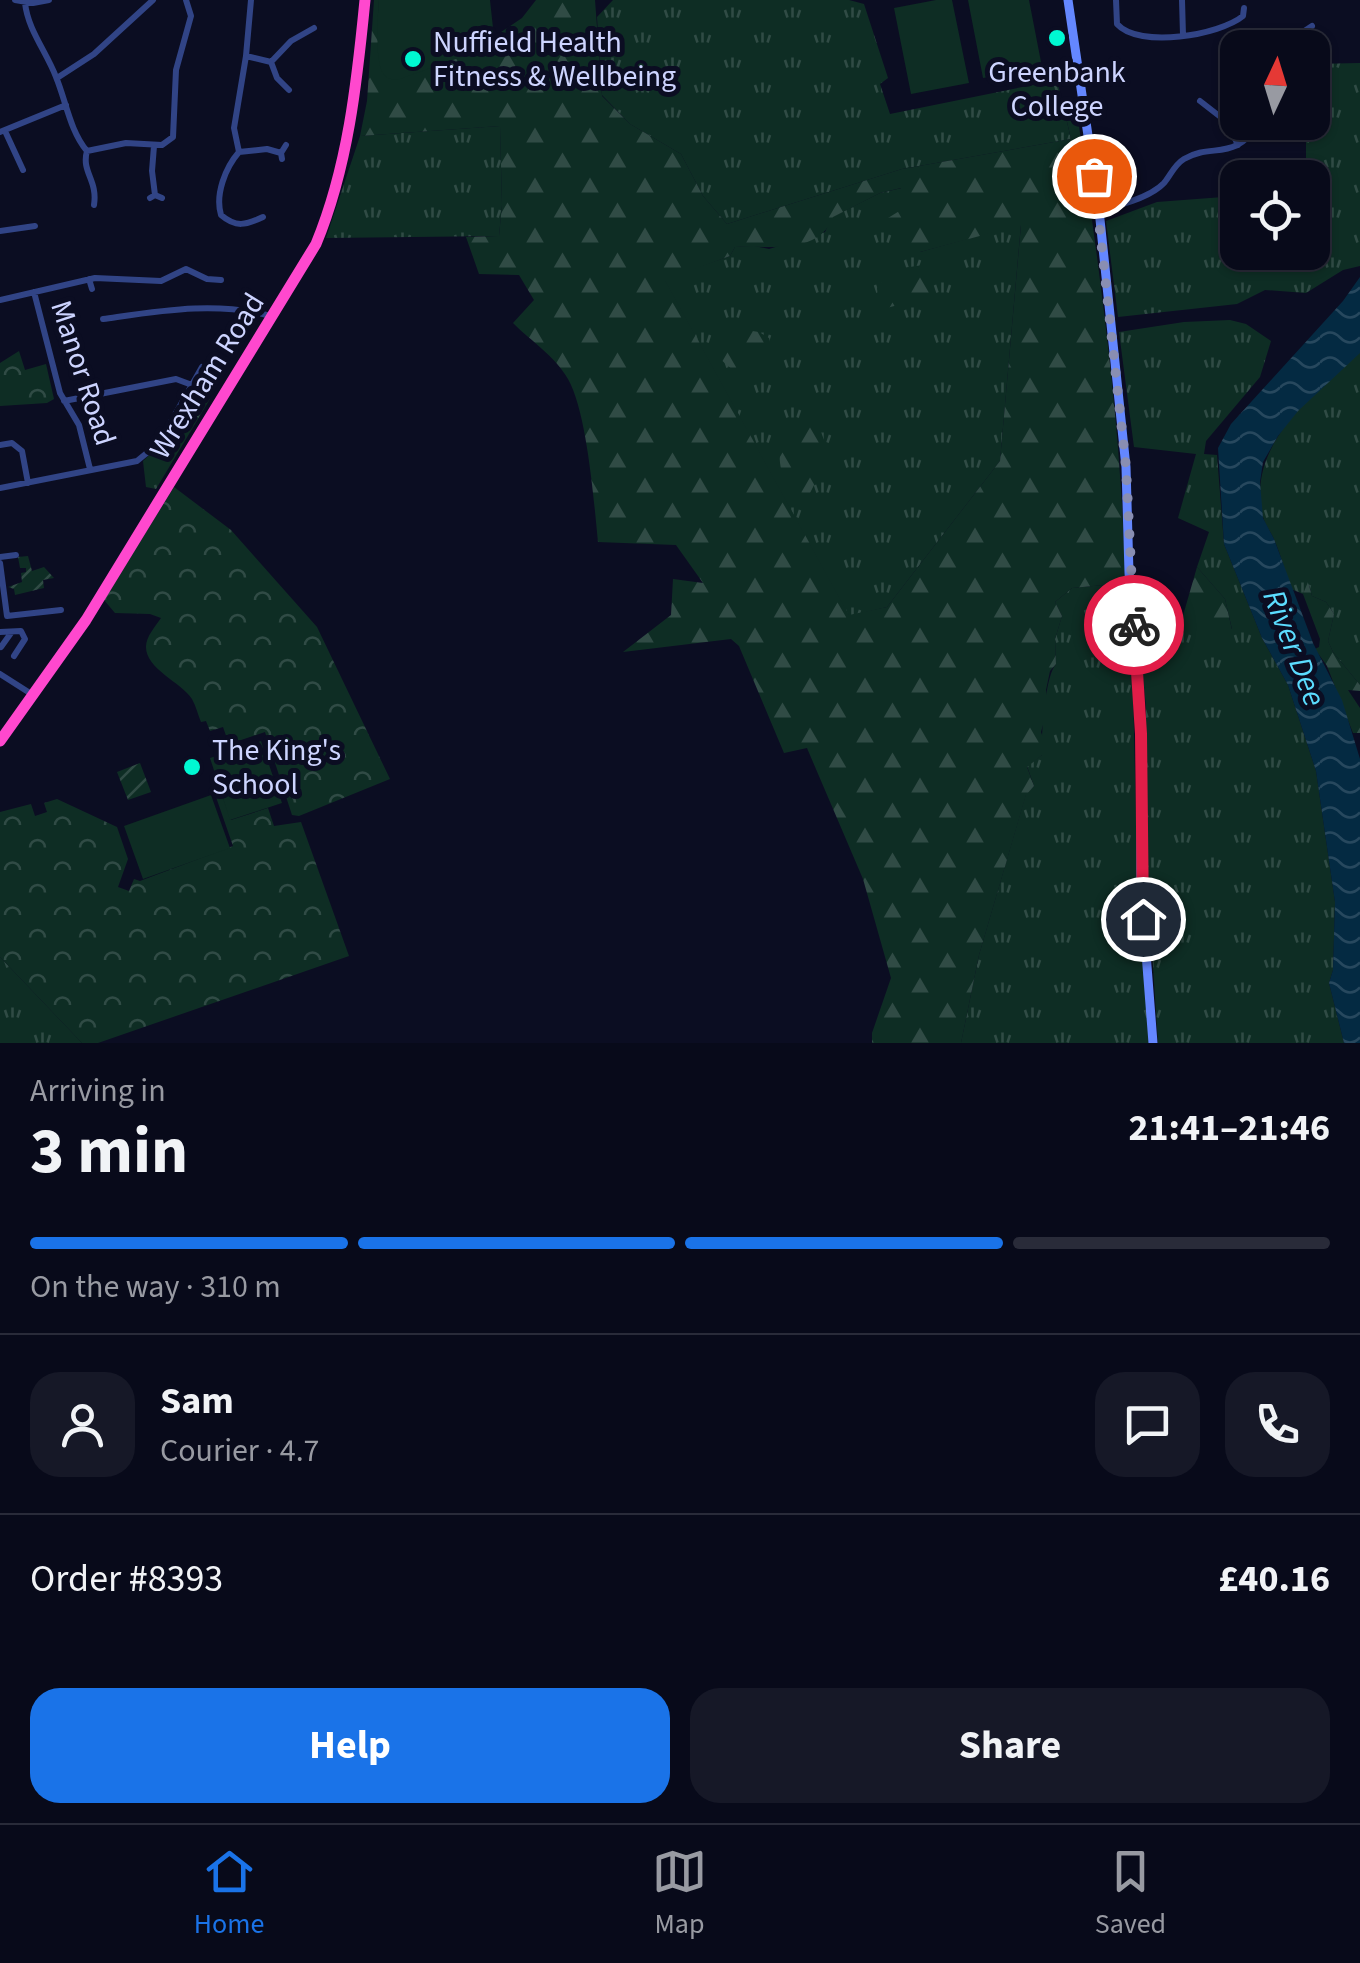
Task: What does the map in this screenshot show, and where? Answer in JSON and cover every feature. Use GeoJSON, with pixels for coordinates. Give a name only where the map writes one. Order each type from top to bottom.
{"type":"FeatureCollection","features":[{"type":"Feature","properties":{"kind":"highway","name":"Wrexham Road"},"geometry":{"type":"LineString","coordinates":[[0,741],[86,620],[316,244],[331,204],[354,104],[365,0]]}},
{"type":"Feature","properties":{"kind":"street"},"geometry":{"type":"LineString","coordinates":[[15,0],[50,0]]}},
{"type":"Feature","properties":{"kind":"street"},"geometry":{"type":"LineString","coordinates":[[57,78],[94,54],[153,0]]}},
{"type":"Feature","properties":{"kind":"street"},"geometry":{"type":"LineString","coordinates":[[87,151],[126,143],[154,146],[168,141],[176,130],[176,70],[191,16],[186,0]]}},
{"type":"Feature","properties":{"kind":"street"},"geometry":{"type":"LineString","coordinates":[[251,0],[234,128],[239,152],[227,169],[218,210],[230,223],[263,218]]}},
{"type":"Feature","properties":{"kind":"street"},"geometry":{"type":"LineString","coordinates":[[1068,0],[1099,210],[1127,479],[1141,734],[1141,889],[1153,1043]]}},
{"type":"Feature","properties":{"kind":"street"},"geometry":{"type":"LineString","coordinates":[[1116,0],[1118,24],[1128,34],[1145,38],[1183,35],[1228,25],[1245,16]]}},
{"type":"Feature","properties":{"kind":"street"},"geometry":{"type":"LineString","coordinates":[[1182,0],[1183,35]]}},
{"type":"Feature","properties":{"kind":"street"},"geometry":{"type":"LineString","coordinates":[[25,3],[30,24],[87,151],[84,165],[95,186],[93,207]]}},
{"type":"Feature","properties":{"kind":"street"},"geometry":{"type":"LineString","coordinates":[[1307,30],[1312,26]]}},
{"type":"Feature","properties":{"kind":"street"},"geometry":{"type":"LineString","coordinates":[[271,62],[300,34],[315,27]]}},
{"type":"Feature","properties":{"kind":"street"},"geometry":{"type":"LineString","coordinates":[[246,56],[271,62]]}},
{"type":"Feature","properties":{"kind":"street"},"geometry":{"type":"LineString","coordinates":[[271,62],[277,78],[291,91]]}},
{"type":"Feature","properties":{"kind":"street"},"geometry":{"type":"LineString","coordinates":[[1200,101],[1227,122],[1238,145]]}},
{"type":"Feature","properties":{"kind":"street"},"geometry":{"type":"LineString","coordinates":[[18,168],[2,132],[66,105]]}},
{"type":"Feature","properties":{"kind":"street"},"geometry":{"type":"LineString","coordinates":[[1099,210],[1129,203],[1159,187],[1182,160],[1245,140]]}},
{"type":"Feature","properties":{"kind":"street"},"geometry":{"type":"LineString","coordinates":[[154,146],[156,197]]}},
{"type":"Feature","properties":{"kind":"street"},"geometry":{"type":"LineString","coordinates":[[239,152],[283,152]]}},
{"type":"Feature","properties":{"kind":"street"},"geometry":{"type":"LineString","coordinates":[[252,222],[256,231]]}},
{"type":"Feature","properties":{"kind":"street"},"geometry":{"type":"LineString","coordinates":[[0,231],[34,229]]}},
{"type":"Feature","properties":{"kind":"street"},"geometry":{"type":"LineString","coordinates":[[0,300],[89,279],[120,277],[152,282],[186,269],[218,280],[214,290]]}},
{"type":"Feature","properties":{"kind":"street"},"geometry":{"type":"LineString","coordinates":[[89,279],[92,289]]}},
{"type":"Feature","properties":{"kind":"street","name":"Manor Road"},"geometry":{"type":"LineString","coordinates":[[34,292],[52,369],[79,425],[90,469]]}},
{"type":"Feature","properties":{"kind":"street"},"geometry":{"type":"LineString","coordinates":[[104,319],[192,307],[273,316]]}},
{"type":"Feature","properties":{"kind":"street"},"geometry":{"type":"LineString","coordinates":[[0,488],[127,464],[148,454],[159,443],[202,367]]}},
{"type":"Feature","properties":{"kind":"street"},"geometry":{"type":"LineString","coordinates":[[64,400],[176,378],[192,384]]}},
{"type":"Feature","properties":{"kind":"street"},"geometry":{"type":"LineString","coordinates":[[0,446],[12,443],[22,451],[28,483]]}},
{"type":"Feature","properties":{"kind":"street"},"geometry":{"type":"LineString","coordinates":[[16,555],[0,560],[4,616],[57,610],[52,600]]}},
{"type":"Feature","properties":{"kind":"street"},"geometry":{"type":"LineString","coordinates":[[0,632],[21,632],[24,639],[14,656]]}},
{"type":"Feature","properties":{"kind":"street"},"geometry":{"type":"LineString","coordinates":[[1,647],[12,632]]}},
{"type":"Feature","properties":{"kind":"street"},"geometry":{"type":"LineString","coordinates":[[0,674],[34,695]]}},
{"type":"Feature","properties":{"kind":"green space"},"geometry":{"type":"Polygon","coordinates":[[[374,0],[378,0],[379,54],[467,55],[522,18],[536,0],[595,0],[602,96],[630,124],[681,154],[703,196],[727,224],[902,169],[1071,139],[1065,113],[1077,112],[1114,406],[1125,583],[1072,588],[1055,602],[1062,616],[1055,639],[1056,664],[1050,671],[1046,690],[1048,707],[1041,732],[1046,747],[1027,767],[1034,786],[1026,795],[979,955],[961,1043],[872,1043],[891,978],[863,879],[807,748],[784,753],[739,646],[731,639],[623,652],[671,615],[673,579],[703,583],[676,545],[598,542],[589,458],[575,394],[556,363],[513,323],[534,300],[519,275],[479,274],[466,237],[499,236],[500,126],[360,136],[367,101],[374,0]],[[901,188],[880,193],[833,217],[816,238],[804,243],[735,247],[730,256],[665,280],[849,615],[887,607],[1000,461],[1021,225],[920,252],[897,254],[888,218],[901,210],[901,188]]]}},
{"type":"Feature","properties":{"kind":"green space"},"geometry":{"type":"Polygon","coordinates":[[[378,0],[490,0],[494,37],[467,55],[397,80],[389,78],[380,67],[378,0]]]}},
{"type":"Feature","properties":{"kind":"green space"},"geometry":{"type":"Polygon","coordinates":[[[613,0],[849,0],[864,4],[888,78],[880,84],[890,114],[1057,80],[1071,139],[902,169],[727,224],[703,196],[681,154],[630,124],[602,95],[597,17],[613,0]]]}},
{"type":"Feature","properties":{"kind":"green space"},"geometry":{"type":"Polygon","coordinates":[[[952,0],[969,83],[911,94],[894,8],[952,0]]]}},
{"type":"Feature","properties":{"kind":"green space"},"geometry":{"type":"Polygon","coordinates":[[[968,0],[1029,0],[1042,67],[983,78],[968,0]]]}},
{"type":"Feature","properties":{"kind":"green space"},"geometry":{"type":"Polygon","coordinates":[[[1360,63],[1360,266],[1343,270],[1306,293],[1265,290],[1237,304],[1118,317],[1106,221],[1157,202],[1220,197],[1220,270],[1330,270],[1330,160],[1306,160],[1306,140],[1330,140],[1330,64],[1360,63]]]}},
{"type":"Feature","properties":{"kind":"green space"},"geometry":{"type":"Polygon","coordinates":[[[500,126],[499,236],[326,238],[360,136],[500,126]]]}},
{"type":"Feature","properties":{"kind":"green space"},"geometry":{"type":"Polygon","coordinates":[[[902,188],[901,210],[920,252],[1021,224],[1000,461],[887,607],[849,616],[664,279],[730,256],[735,247],[769,249],[825,232],[832,217],[880,193],[902,188]]]}},
{"type":"Feature","properties":{"kind":"green space"},"geometry":{"type":"Polygon","coordinates":[[[923,265],[936,295],[879,310],[877,288],[890,270],[923,265]]]}},
{"type":"Feature","properties":{"kind":"green space"},"geometry":{"type":"Polygon","coordinates":[[[1230,320],[1246,324],[1271,341],[1260,377],[1206,441],[1204,454],[1217,455],[1224,544],[1262,638],[1288,685],[1316,771],[1335,902],[1333,970],[1329,983],[1344,1043],[1158,1043],[1146,859],[1146,707],[1138,622],[1232,629],[1225,599],[1197,567],[1209,532],[1178,518],[1196,454],[1134,447],[1119,332],[1230,320]]]}},
{"type":"Feature","properties":{"kind":"green space"},"geometry":{"type":"Polygon","coordinates":[[[739,329],[769,338],[774,359],[771,367],[742,378],[719,358],[724,340],[739,329]]]}},
{"type":"Feature","properties":{"kind":"green space"},"geometry":{"type":"Polygon","coordinates":[[[19,351],[25,370],[46,364],[54,399],[47,403],[0,406],[0,363],[19,351]]]}},
{"type":"Feature","properties":{"kind":"green space"},"geometry":{"type":"Polygon","coordinates":[[[1360,351],[1360,685],[1328,641],[1334,614],[1326,602],[1312,596],[1309,585],[1303,594],[1291,589],[1263,517],[1260,491],[1264,466],[1288,423],[1360,351]]]}},
{"type":"Feature","properties":{"kind":"green space"},"geometry":{"type":"Polygon","coordinates":[[[193,389],[210,399],[156,489],[146,487],[143,461],[160,445],[193,389]]]}},
{"type":"Feature","properties":{"kind":"green space"},"geometry":{"type":"Polygon","coordinates":[[[791,424],[819,427],[828,450],[816,467],[817,479],[810,493],[799,492],[784,478],[781,443],[791,424]]]}},
{"type":"Feature","properties":{"kind":"green space"},"geometry":{"type":"Polygon","coordinates":[[[174,487],[231,530],[317,627],[390,779],[299,816],[292,815],[265,732],[229,744],[223,727],[210,731],[206,721],[201,722],[192,699],[148,655],[148,639],[161,618],[115,613],[104,600],[174,487]]]}},
{"type":"Feature","properties":{"kind":"green space"},"geometry":{"type":"Polygon","coordinates":[[[28,556],[32,571],[44,567],[54,578],[43,580],[44,588],[15,595],[14,589],[8,587],[22,582],[21,573],[26,572],[26,568],[20,568],[18,557],[28,556]]]}},
{"type":"Feature","properties":{"kind":"green space"},"geometry":{"type":"Polygon","coordinates":[[[1197,567],[1225,599],[1232,630],[1180,626],[1197,567]]]}},
{"type":"Feature","properties":{"kind":"green space"},"geometry":{"type":"Polygon","coordinates":[[[1308,582],[1312,596],[1326,602],[1334,614],[1328,641],[1333,652],[1360,685],[1360,691],[1348,690],[1360,708],[1360,733],[1353,733],[1327,666],[1315,649],[1320,639],[1303,594],[1308,582]]]}},
{"type":"Feature","properties":{"kind":"green space"},"geometry":{"type":"Polygon","coordinates":[[[1125,583],[1133,688],[1137,867],[1150,1043],[961,1043],[979,955],[1026,794],[1034,786],[1027,766],[1042,755],[1046,693],[1056,664],[1055,639],[1062,616],[1055,602],[1072,588],[1125,583]]]}},
{"type":"Feature","properties":{"kind":"green space"},"geometry":{"type":"Polygon","coordinates":[[[261,741],[282,803],[230,820],[210,758],[261,741]]]}},
{"type":"Feature","properties":{"kind":"green space"},"geometry":{"type":"Polygon","coordinates":[[[140,763],[151,792],[128,800],[117,772],[140,763]]]}},
{"type":"Feature","properties":{"kind":"green space"},"geometry":{"type":"Polygon","coordinates":[[[211,795],[230,848],[143,879],[124,826],[211,795]]]}},
{"type":"Feature","properties":{"kind":"green space"},"geometry":{"type":"Polygon","coordinates":[[[222,795],[231,820],[268,808],[274,826],[301,822],[349,956],[98,1043],[82,1043],[0,957],[0,812],[31,804],[35,816],[47,812],[44,803],[57,799],[117,827],[128,859],[118,887],[129,891],[134,879],[140,881],[233,846],[216,797],[222,795]]]}},
{"type":"Feature","properties":{"kind":"green space"},"geometry":{"type":"Polygon","coordinates":[[[0,957],[82,1043],[0,1043],[0,957]]]}},
{"type":"Feature","properties":{"kind":"water","name":"River Dee"},"geometry":{"type":"Polygon","coordinates":[[[1360,277],[1360,353],[1298,411],[1278,436],[1263,462],[1260,482],[1263,518],[1313,643],[1342,700],[1360,759],[1360,1043],[1344,1043],[1329,983],[1333,970],[1335,902],[1316,771],[1288,685],[1262,638],[1224,544],[1218,448],[1231,424],[1343,301],[1360,277]]]}},
{"type":"Feature","properties":{"kind":"way so far"},"geometry":{"type":"LineString","coordinates":[[1094,176],[1126,467],[1134,625]]}},
{"type":"Feature","properties":{"kind":"place","name":"Greenbank College"},"geometry":{"type":"Point","coordinates":[1057,38]}},
{"type":"Feature","properties":{"kind":"place","name":"Nuffield Health Fitness & Wellbeing"},"geometry":{"type":"Point","coordinates":[413,59]}},
{"type":"Feature","properties":{"kind":"place","name":"The King's School"},"geometry":{"type":"Point","coordinates":[192,767]}},
{"type":"Feature","properties":{"kind":"route"},"geometry":{"type":"LineString","coordinates":[[1134,625],[1141,734],[1143,919]]}}]}
